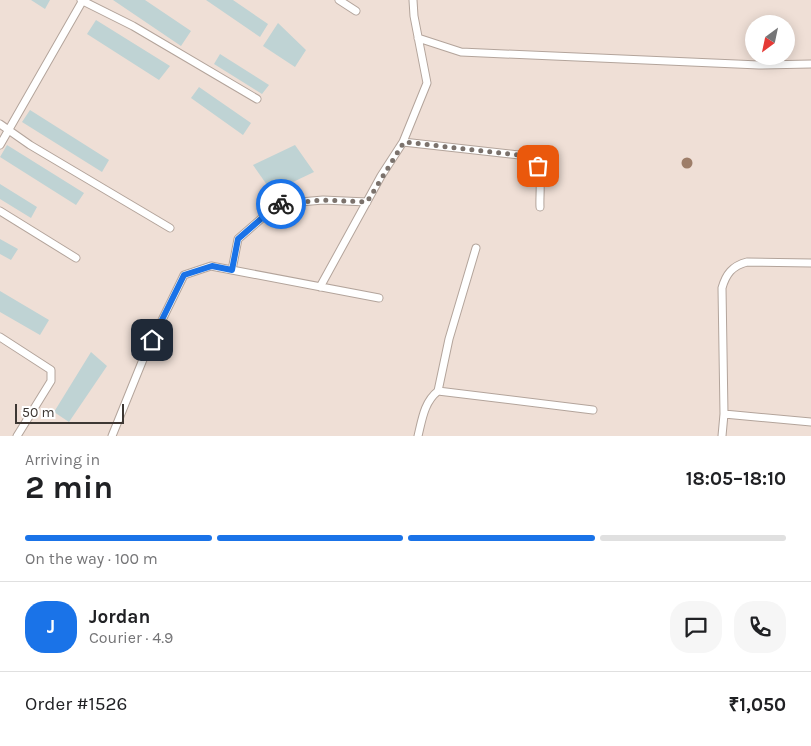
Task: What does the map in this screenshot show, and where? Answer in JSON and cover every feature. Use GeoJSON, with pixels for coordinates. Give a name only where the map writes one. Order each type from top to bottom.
{"type":"FeatureCollection","features":[{"type":"Feature","properties":{"kind":"lane"},"geometry":{"type":"LineString","coordinates":[[0,145],[82,0],[132,26],[257,99]]}},
{"type":"Feature","properties":{"kind":"lane"},"geometry":{"type":"LineString","coordinates":[[339,0],[356,11]]}},
{"type":"Feature","properties":{"kind":"lane"},"geometry":{"type":"LineString","coordinates":[[320,287],[367,202],[404,142],[427,83],[413,0]]}},
{"type":"Feature","properties":{"kind":"lane"},"geometry":{"type":"LineString","coordinates":[[418,38],[461,52],[759,65],[811,64]]}},
{"type":"Feature","properties":{"kind":"lane"},"geometry":{"type":"LineString","coordinates":[[0,124],[170,228]]}},
{"type":"Feature","properties":{"kind":"lane"},"geometry":{"type":"LineString","coordinates":[[404,142],[528,156],[536,162],[539,170],[540,207]]}},
{"type":"Feature","properties":{"kind":"lane"},"geometry":{"type":"LineString","coordinates":[[232,270],[238,239],[278,204],[323,200],[367,202]]}},
{"type":"Feature","properties":{"kind":"lane"},"geometry":{"type":"LineString","coordinates":[[0,211],[76,258]]}},
{"type":"Feature","properties":{"kind":"lane"},"geometry":{"type":"LineString","coordinates":[[438,392],[449,339],[476,248]]}},
{"type":"Feature","properties":{"kind":"lane"},"geometry":{"type":"LineString","coordinates":[[722,436],[724,414],[722,288],[724,279],[737,265],[747,262],[811,263]]}},
{"type":"Feature","properties":{"kind":"lane"},"geometry":{"type":"LineString","coordinates":[[112,436],[144,357],[184,275],[212,266],[380,298]]}},
{"type":"Feature","properties":{"kind":"lane"},"geometry":{"type":"LineString","coordinates":[[0,337],[51,370],[51,381],[17,436]]}},
{"type":"Feature","properties":{"kind":"lane"},"geometry":{"type":"LineString","coordinates":[[418,436],[426,405],[430,397],[438,392],[592,410]]}},
{"type":"Feature","properties":{"kind":"lane"},"geometry":{"type":"LineString","coordinates":[[724,414],[811,422]]}},
{"type":"Feature","properties":{"kind":"building"},"geometry":{"type":"Polygon","coordinates":[[[31,0],[50,0],[45,9],[31,0]]]}},
{"type":"Feature","properties":{"kind":"building"},"geometry":{"type":"Polygon","coordinates":[[[113,0],[145,0],[191,31],[181,46],[113,0]]]}},
{"type":"Feature","properties":{"kind":"building"},"geometry":{"type":"Polygon","coordinates":[[[206,0],[233,0],[268,24],[260,37],[206,0]]]}},
{"type":"Feature","properties":{"kind":"building"},"geometry":{"type":"Polygon","coordinates":[[[96,20],[170,66],[159,80],[87,34],[96,20]]]}},
{"type":"Feature","properties":{"kind":"building"},"geometry":{"type":"Polygon","coordinates":[[[278,23],[306,50],[295,67],[263,46],[278,23]]]}},
{"type":"Feature","properties":{"kind":"building"},"geometry":{"type":"Polygon","coordinates":[[[220,54],[269,85],[262,94],[214,64],[220,54]]]}},
{"type":"Feature","properties":{"kind":"building"},"geometry":{"type":"Polygon","coordinates":[[[199,87],[251,123],[243,135],[191,98],[199,87]]]}},
{"type":"Feature","properties":{"kind":"building"},"geometry":{"type":"Polygon","coordinates":[[[30,110],[109,160],[102,172],[22,122],[30,110]]]}},
{"type":"Feature","properties":{"kind":"building"},"geometry":{"type":"Polygon","coordinates":[[[7,145],[84,193],[76,205],[0,157],[7,145]]]}},
{"type":"Feature","properties":{"kind":"building"},"geometry":{"type":"Polygon","coordinates":[[[295,145],[314,172],[272,192],[253,165],[295,145]]]}},
{"type":"Feature","properties":{"kind":"building"},"geometry":{"type":"Polygon","coordinates":[[[0,184],[37,207],[31,218],[0,199],[0,184]]]}},
{"type":"Feature","properties":{"kind":"building"},"geometry":{"type":"Polygon","coordinates":[[[0,239],[18,249],[11,260],[0,254],[0,239]]]}},
{"type":"Feature","properties":{"kind":"building"},"geometry":{"type":"Polygon","coordinates":[[[0,291],[49,320],[40,335],[0,312],[0,291]]]}},
{"type":"Feature","properties":{"kind":"building"},"geometry":{"type":"Polygon","coordinates":[[[91,352],[107,366],[69,422],[54,412],[91,352]]]}},
{"type":"Feature","properties":{"kind":"way so far"},"geometry":{"type":"LineString","coordinates":[[281,204],[323,200],[367,202],[381,176],[404,142],[528,156],[538,166]]}},
{"type":"Feature","properties":{"kind":"route"},"geometry":{"type":"LineString","coordinates":[[152,340],[184,275],[212,266],[232,270],[238,239],[278,204],[281,204]]}}]}
